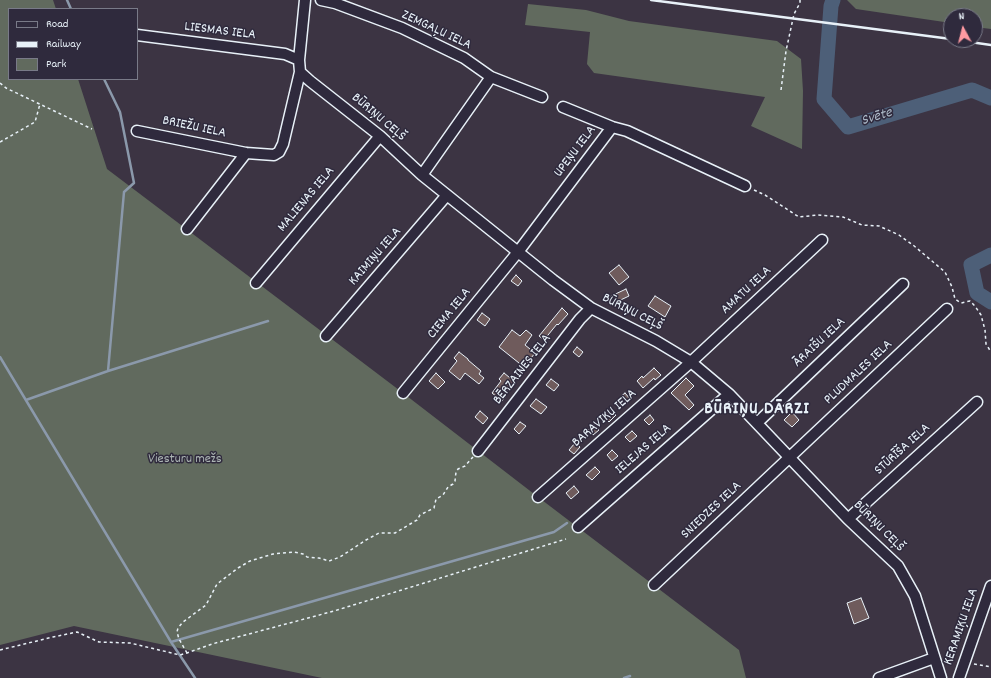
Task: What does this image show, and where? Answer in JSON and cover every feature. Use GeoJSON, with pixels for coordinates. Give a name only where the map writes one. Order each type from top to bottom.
{"type":"FeatureCollection","features":[{"type":"Feature","properties":{"kind":"street"},"geometry":{"type":"LineString","coordinates":[[300,72],[299,60],[305,0]]}},
{"type":"Feature","properties":{"kind":"street","name":"ZEMGAĻU IELA"},"geometry":{"type":"LineString","coordinates":[[321,0],[335,3],[402,28],[464,58],[491,77],[542,97]]}},
{"type":"Feature","properties":{"kind":"street","name":"LIESMAS IELA"},"geometry":{"type":"LineString","coordinates":[[138,35],[284,54],[299,60]]}},
{"type":"Feature","properties":{"kind":"street","name":"BŪRIŅU CEĻŠ"},"geometry":{"type":"LineString","coordinates":[[300,72],[380,136],[422,175],[553,280],[591,308],[691,362],[729,394],[848,518],[898,566],[915,596],[941,678]]}},
{"type":"Feature","properties":{"kind":"street","name":"BRIEŽU IELA"},"geometry":{"type":"LineString","coordinates":[[137,131],[246,153],[274,155],[279,152],[283,144],[300,72]]}},
{"type":"Feature","properties":{"kind":"street"},"geometry":{"type":"LineString","coordinates":[[422,175],[491,77]]}},
{"type":"Feature","properties":{"kind":"street"},"geometry":{"type":"LineString","coordinates":[[563,107],[612,127]]}},
{"type":"Feature","properties":{"kind":"street","name":"UPEŅU IELA"},"geometry":{"type":"LineString","coordinates":[[518,252],[612,127],[627,130],[745,186]]}},
{"type":"Feature","properties":{"kind":"street","name":"MALIENAS IELA"},"geometry":{"type":"LineString","coordinates":[[256,283],[380,136]]}},
{"type":"Feature","properties":{"kind":"street"},"geometry":{"type":"LineString","coordinates":[[187,229],[246,153]]}},
{"type":"Feature","properties":{"kind":"street","name":"KAIMIŅU IELA"},"geometry":{"type":"LineString","coordinates":[[326,336],[447,195]]}},
{"type":"Feature","properties":{"kind":"street","name":"AMATU IELA"},"geometry":{"type":"LineString","coordinates":[[691,362],[822,240]]}},
{"type":"Feature","properties":{"kind":"street","name":"CIEMA IELA"},"geometry":{"type":"LineString","coordinates":[[404,393],[518,252]]}},
{"type":"Feature","properties":{"kind":"street","name":"ĀRAIŠU IELA"},"geometry":{"type":"LineString","coordinates":[[757,423],[903,284]]}},
{"type":"Feature","properties":{"kind":"street","name":"BĒRZAINES IELA"},"geometry":{"type":"LineString","coordinates":[[478,451],[580,319],[591,308]]}},
{"type":"Feature","properties":{"kind":"street","name":"PLUDMALES IELA"},"geometry":{"type":"LineString","coordinates":[[790,457],[947,309]]}},
{"type":"Feature","properties":{"kind":"street","name":"BARAVIKU IELA"},"geometry":{"type":"LineString","coordinates":[[538,497],[691,362]]}},
{"type":"Feature","properties":{"kind":"street","name":"IELEJAS IELA"},"geometry":{"type":"LineString","coordinates":[[578,527],[729,394]]}},
{"type":"Feature","properties":{"kind":"street","name":"STŪRĪŠA IELA"},"geometry":{"type":"LineString","coordinates":[[848,518],[977,402]]}},
{"type":"Feature","properties":{"kind":"street","name":"SNIEDZES IELA"},"geometry":{"type":"LineString","coordinates":[[654,584],[790,457]]}},
{"type":"Feature","properties":{"kind":"street","name":"KERAMIĶU IELA"},"geometry":{"type":"LineString","coordinates":[[959,678],[991,586]]}},
{"type":"Feature","properties":{"kind":"street"},"geometry":{"type":"LineString","coordinates":[[878,678],[934,658]]}},
{"type":"Feature","properties":{"kind":"path"},"geometry":{"type":"LineString","coordinates":[[781,90],[786,50],[794,14],[800,0]]}},
{"type":"Feature","properties":{"kind":"path"},"geometry":{"type":"LineString","coordinates":[[0,83],[6,88],[92,129]]}},
{"type":"Feature","properties":{"kind":"path"},"geometry":{"type":"LineString","coordinates":[[0,142],[35,122],[40,104]]}},
{"type":"Feature","properties":{"kind":"path"},"geometry":{"type":"LineString","coordinates":[[745,186],[765,195],[799,217],[818,215],[844,217],[862,224],[879,226],[900,235],[913,244],[945,272],[952,287],[955,299],[961,303],[970,301],[975,306],[981,315],[985,330],[986,344],[991,352]]}},
{"type":"Feature","properties":{"kind":"path"},"geometry":{"type":"LineString","coordinates":[[187,653],[179,639],[177,632],[178,628],[183,622],[206,605],[217,584],[238,568],[258,558],[273,554],[294,552],[303,554],[307,557],[329,560],[340,557],[366,540],[380,533],[395,533],[417,520],[420,515],[434,508],[436,499],[443,495],[448,487],[455,481],[456,472],[458,469],[465,466],[478,451]]}},
{"type":"Feature","properties":{"kind":"path"},"geometry":{"type":"LineString","coordinates":[[0,650],[77,632],[99,642],[130,643],[180,654],[187,653],[212,644],[334,611],[566,539]]}},
{"type":"Feature","properties":{"kind":"path"},"geometry":{"type":"LineString","coordinates":[[964,662],[991,667]]}},
{"type":"Feature","properties":{"kind":"green space","name":"Viesturu mežs"},"geometry":{"type":"Polygon","coordinates":[[[0,0],[53,0],[56,8],[8,8],[8,80],[78,80],[107,169],[739,650],[746,678],[322,678],[74,626],[0,645],[0,0]]]}},
{"type":"Feature","properties":{"kind":"green space"},"geometry":{"type":"Polygon","coordinates":[[[847,0],[991,0],[991,29],[983,28],[983,8],[943,8],[943,22],[856,9],[847,0]]]}},
{"type":"Feature","properties":{"kind":"green space"},"geometry":{"type":"Polygon","coordinates":[[[528,4],[586,10],[629,21],[777,41],[801,59],[803,91],[802,149],[751,126],[765,97],[594,73],[587,64],[590,32],[525,25],[528,4]]]}},
{"type":"Feature","properties":{"kind":"building"},"geometry":{"type":"Polygon","coordinates":[[[619,265],[629,277],[619,285],[609,273],[619,265]]]}},
{"type":"Feature","properties":{"kind":"building"},"geometry":{"type":"Polygon","coordinates":[[[516,275],[522,281],[518,286],[511,281],[516,275]]]}},
{"type":"Feature","properties":{"kind":"building"},"geometry":{"type":"Polygon","coordinates":[[[626,289],[629,296],[610,305],[607,298],[626,289]]]}},
{"type":"Feature","properties":{"kind":"building"},"geometry":{"type":"Polygon","coordinates":[[[655,296],[671,306],[665,317],[648,306],[655,296]]]}},
{"type":"Feature","properties":{"kind":"building"},"geometry":{"type":"Polygon","coordinates":[[[562,308],[568,314],[558,325],[557,324],[544,340],[539,336],[562,308]]]}},
{"type":"Feature","properties":{"kind":"building"},"geometry":{"type":"Polygon","coordinates":[[[482,313],[490,319],[485,326],[477,320],[482,313]]]}},
{"type":"Feature","properties":{"kind":"building"},"geometry":{"type":"Polygon","coordinates":[[[512,330],[520,336],[526,330],[532,335],[525,345],[535,353],[524,367],[499,347],[512,330]]]}},
{"type":"Feature","properties":{"kind":"building"},"geometry":{"type":"Polygon","coordinates":[[[577,347],[583,352],[579,357],[573,352],[577,347]]]}},
{"type":"Feature","properties":{"kind":"building"},"geometry":{"type":"Polygon","coordinates":[[[459,352],[481,371],[479,374],[484,378],[479,384],[465,373],[460,380],[449,371],[457,361],[454,358],[459,352]]]}},
{"type":"Feature","properties":{"kind":"building"},"geometry":{"type":"Polygon","coordinates":[[[654,368],[661,375],[655,380],[654,378],[643,388],[637,381],[642,376],[643,378],[654,368]]]}},
{"type":"Feature","properties":{"kind":"building"},"geometry":{"type":"Polygon","coordinates":[[[436,373],[445,382],[438,389],[429,381],[436,373]]]}},
{"type":"Feature","properties":{"kind":"building"},"geometry":{"type":"Polygon","coordinates":[[[504,373],[515,382],[504,394],[506,396],[502,401],[492,393],[501,381],[499,379],[504,373]]]}},
{"type":"Feature","properties":{"kind":"building"},"geometry":{"type":"Polygon","coordinates":[[[686,378],[694,386],[685,395],[694,405],[689,410],[671,393],[686,378]]]}},
{"type":"Feature","properties":{"kind":"building"},"geometry":{"type":"Polygon","coordinates":[[[551,379],[559,385],[554,391],[546,385],[551,379]]]}},
{"type":"Feature","properties":{"kind":"building"},"geometry":{"type":"Polygon","coordinates":[[[625,393],[631,400],[626,404],[620,397],[625,393]]]}},
{"type":"Feature","properties":{"kind":"building"},"geometry":{"type":"Polygon","coordinates":[[[536,399],[547,407],[541,414],[530,406],[536,399]]]}},
{"type":"Feature","properties":{"kind":"building"},"geometry":{"type":"Polygon","coordinates":[[[610,409],[616,415],[609,422],[603,416],[610,409]]]}},
{"type":"Feature","properties":{"kind":"building"},"geometry":{"type":"Polygon","coordinates":[[[480,411],[488,418],[483,424],[475,417],[480,411]]]}},
{"type":"Feature","properties":{"kind":"building"},"geometry":{"type":"Polygon","coordinates":[[[792,412],[799,420],[792,427],[784,420],[792,412]]]}},
{"type":"Feature","properties":{"kind":"building"},"geometry":{"type":"Polygon","coordinates":[[[650,415],[654,420],[649,425],[644,420],[650,415]]]}},
{"type":"Feature","properties":{"kind":"building"},"geometry":{"type":"Polygon","coordinates":[[[520,422],[526,426],[519,434],[514,429],[520,422]]]}},
{"type":"Feature","properties":{"kind":"building"},"geometry":{"type":"Polygon","coordinates":[[[594,425],[599,430],[593,435],[588,430],[594,425]]]}},
{"type":"Feature","properties":{"kind":"building"},"geometry":{"type":"Polygon","coordinates":[[[632,431],[637,436],[630,442],[625,437],[632,431]]]}},
{"type":"Feature","properties":{"kind":"building"},"geometry":{"type":"Polygon","coordinates":[[[575,443],[580,447],[574,454],[569,450],[575,443]]]}},
{"type":"Feature","properties":{"kind":"building"},"geometry":{"type":"Polygon","coordinates":[[[612,450],[618,456],[612,461],[607,455],[612,450]]]}},
{"type":"Feature","properties":{"kind":"building"},"geometry":{"type":"Polygon","coordinates":[[[595,467],[600,472],[592,480],[586,475],[595,467]]]}},
{"type":"Feature","properties":{"kind":"building"},"geometry":{"type":"Polygon","coordinates":[[[574,486],[579,492],[571,499],[566,493],[574,486]]]}},
{"type":"Feature","properties":{"kind":"building"},"geometry":{"type":"Polygon","coordinates":[[[861,598],[869,618],[854,624],[847,603],[861,598]]]}},
{"type":"Feature","properties":{"kind":"waterway"},"geometry":{"type":"LineString","coordinates":[[67,0],[71,8]]}},
{"type":"Feature","properties":{"kind":"waterway","name":"Svēte"},"geometry":{"type":"LineString","coordinates":[[833,0],[831,6],[824,99],[848,127],[972,90],[991,98]]}},
{"type":"Feature","properties":{"kind":"waterway"},"geometry":{"type":"LineString","coordinates":[[104,80],[120,112],[134,183],[124,192],[108,371]]}},
{"type":"Feature","properties":{"kind":"waterway","name":"Svēte"},"geometry":{"type":"LineString","coordinates":[[991,255],[971,265],[977,293],[991,302]]}},
{"type":"Feature","properties":{"kind":"waterway"},"geometry":{"type":"LineString","coordinates":[[26,400],[108,371],[268,321]]}},
{"type":"Feature","properties":{"kind":"waterway"},"geometry":{"type":"LineString","coordinates":[[0,357],[171,642],[195,678]]}},
{"type":"Feature","properties":{"kind":"waterway"},"geometry":{"type":"LineString","coordinates":[[171,642],[554,532],[567,523]]}},
{"type":"Feature","properties":{"kind":"waterway"},"geometry":{"type":"LineString","coordinates":[[624,678],[630,676]]}},
{"type":"Feature","properties":{"kind":"railway"},"geometry":{"type":"LineString","coordinates":[[651,0],[943,38]]}},
{"type":"Feature","properties":{"kind":"railway"},"geometry":{"type":"LineString","coordinates":[[983,44],[991,45]]}},
{"type":"Feature","properties":{"kind":"district","name":"BŪRIŅU DĀRZI"},"geometry":{"type":"Point","coordinates":[757,411]}}]}
